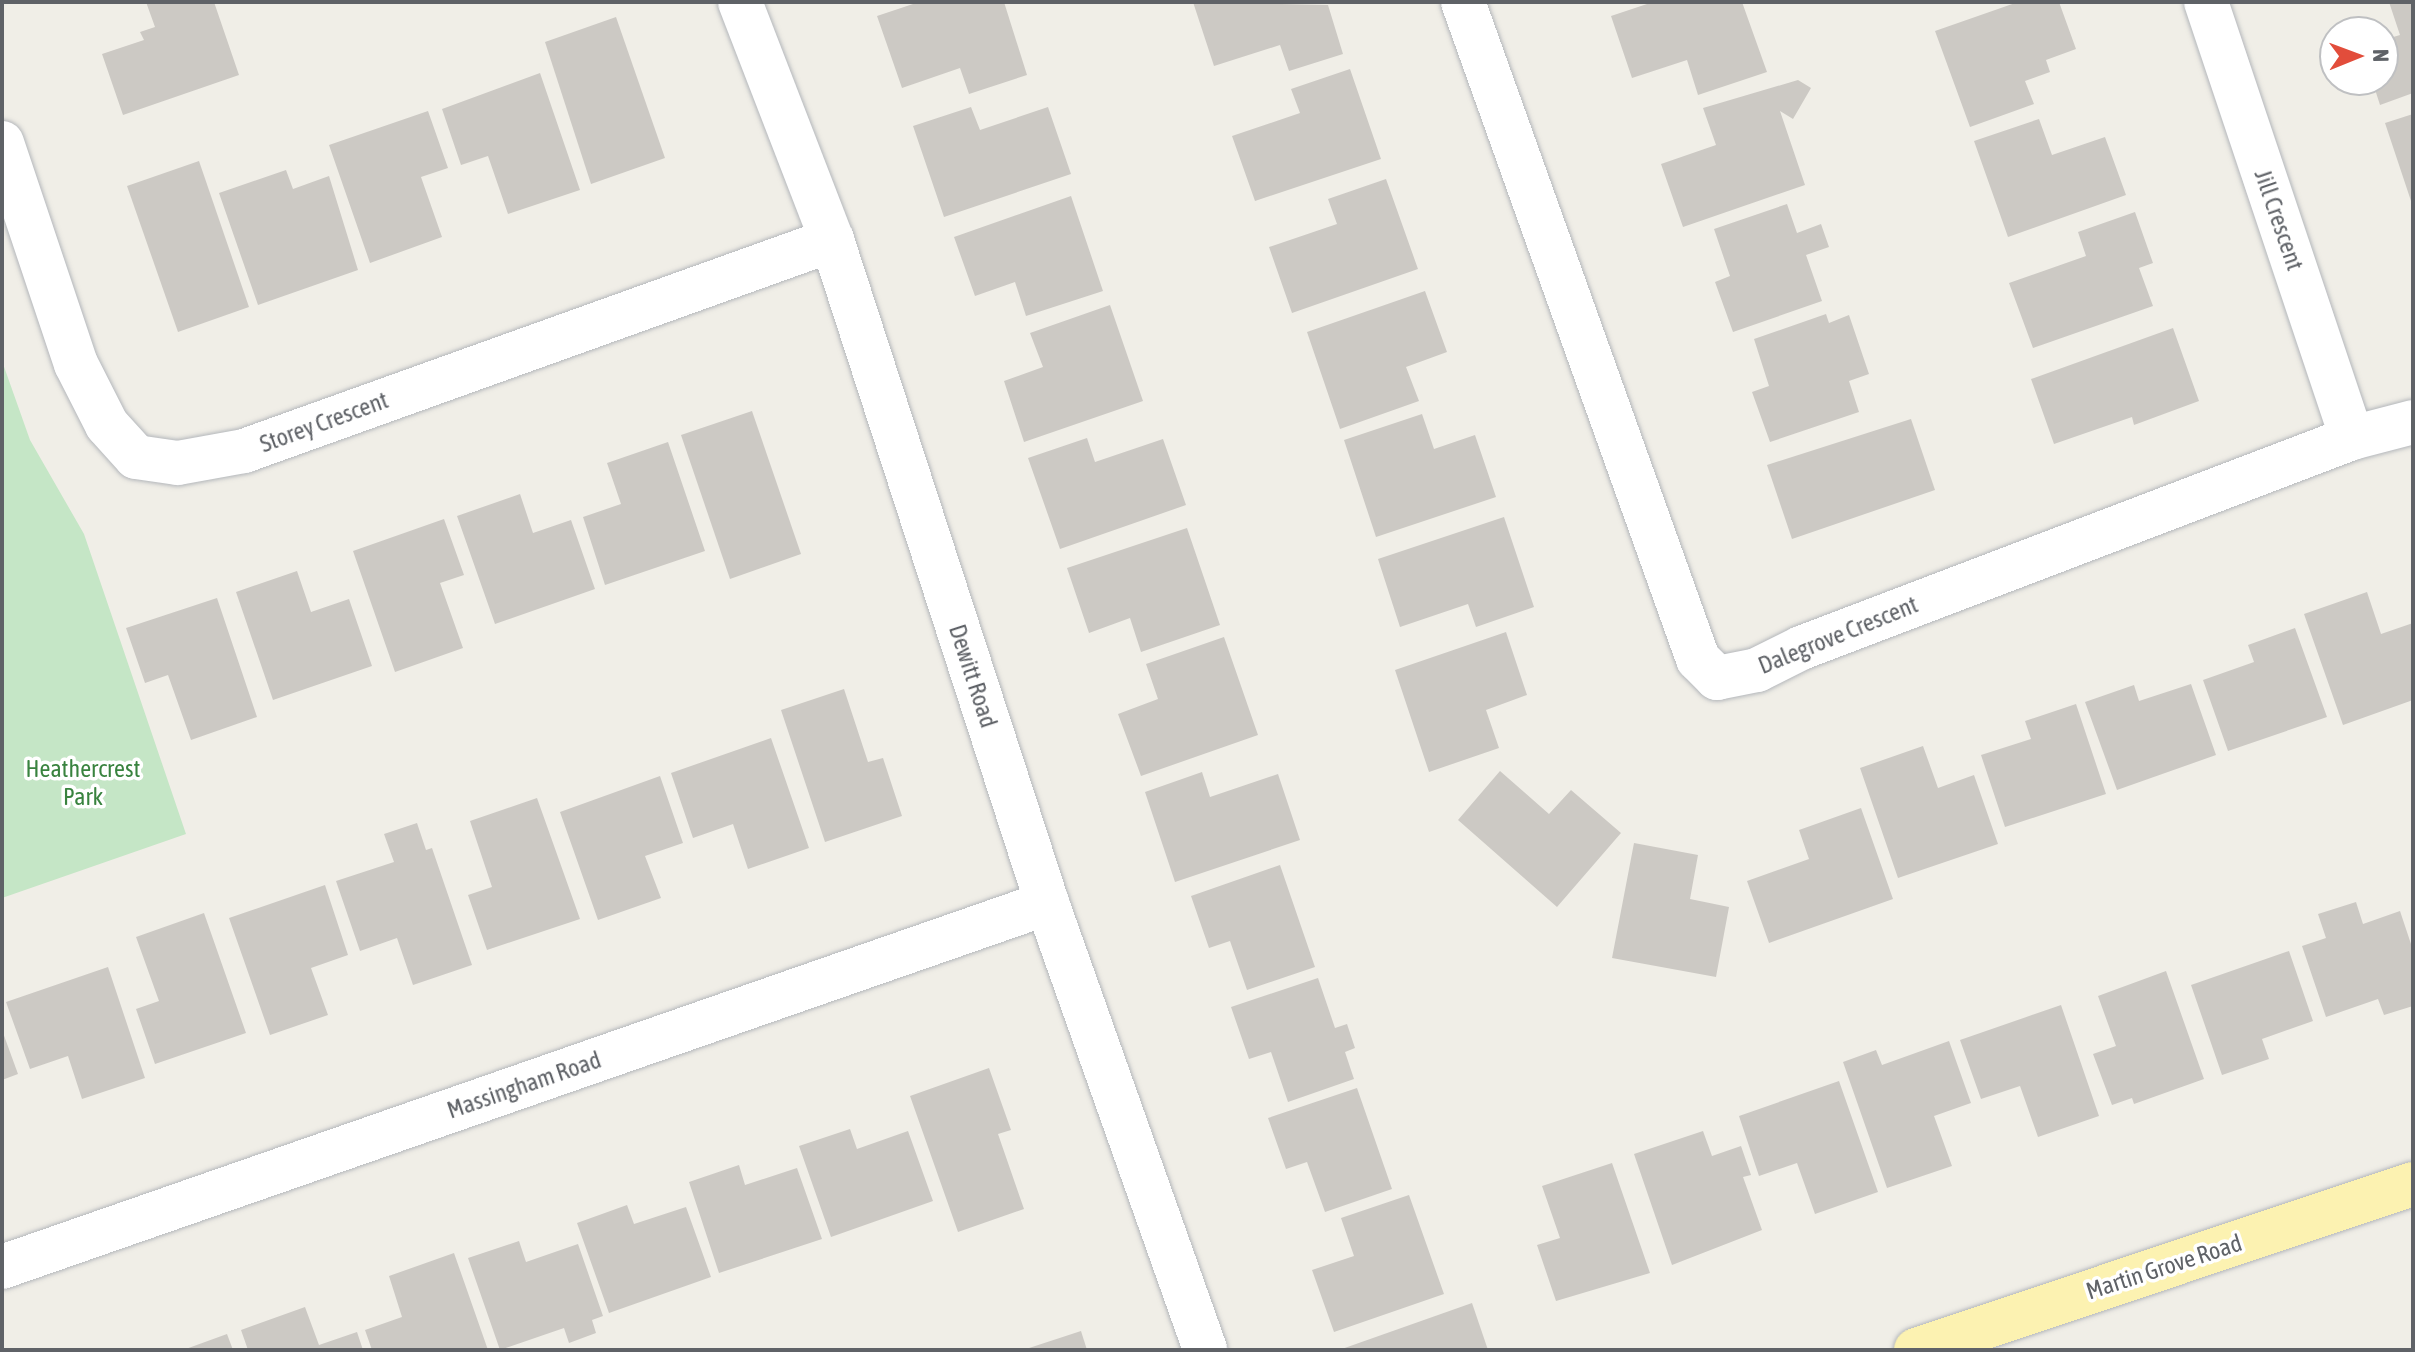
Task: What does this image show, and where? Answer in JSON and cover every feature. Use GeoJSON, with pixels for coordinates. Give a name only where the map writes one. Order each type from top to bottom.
{"type":"FeatureCollection","features":[{"type":"Feature","properties":{"kind":"main road","name":"Martin Grove Road"},"geometry":{"type":"LineString","coordinates":[[1916,1350],[2413,1184]]}},
{"type":"Feature","properties":{"kind":"street","name":"Dewitt Road"},"geometry":{"type":"LineString","coordinates":[[740,2],[832,240],[1047,903],[1205,1350]]}},
{"type":"Feature","properties":{"kind":"street","name":"Dalegrove Crescent"},"geometry":{"type":"LineString","coordinates":[[1463,2],[1698,659],[1717,678],[1757,670],[1801,648],[2352,438],[2413,422]]}},
{"type":"Feature","properties":{"kind":"street","name":"Jill Crescent"},"geometry":{"type":"LineString","coordinates":[[2206,2],[2352,438]]}},
{"type":"Feature","properties":{"kind":"street","name":"Storey Crescent"},"geometry":{"type":"LineString","coordinates":[[2,143],[76,364],[107,425],[136,457],[178,463],[244,451],[832,240]]}},
{"type":"Feature","properties":{"kind":"street","name":"Massingham Road"},"geometry":{"type":"LineString","coordinates":[[2,1267],[1047,903]]}},
{"type":"Feature","properties":{"kind":"green space","name":"Heathercrest Park"},"geometry":{"type":"Polygon","coordinates":[[[2,361],[30,440],[84,534],[186,834],[2,898],[2,361]]]}},
{"type":"Feature","properties":{"kind":"building"},"geometry":{"type":"Polygon","coordinates":[[[146,2],[214,2],[239,75],[123,115],[102,54],[144,40],[140,32],[155,27],[146,2]]]}},
{"type":"Feature","properties":{"kind":"building"},"geometry":{"type":"Polygon","coordinates":[[[919,2],[1004,2],[1027,75],[969,94],[960,68],[902,88],[877,16],[919,2]]]}},
{"type":"Feature","properties":{"kind":"building"},"geometry":{"type":"Polygon","coordinates":[[[1193,2],[1328,5],[1343,54],[1289,71],[1280,45],[1214,66],[1193,2]]]}},
{"type":"Feature","properties":{"kind":"building"},"geometry":{"type":"Polygon","coordinates":[[[1653,2],[1742,2],[1767,72],[1698,95],[1687,60],[1632,78],[1611,16],[1653,2]]]}},
{"type":"Feature","properties":{"kind":"building"},"geometry":{"type":"Polygon","coordinates":[[[2018,2],[2059,2],[2076,49],[2046,60],[2050,72],[2025,81],[2034,104],[1970,127],[1935,31],[2018,2]]]}},
{"type":"Feature","properties":{"kind":"building"},"geometry":{"type":"Polygon","coordinates":[[[2389,2],[2413,2],[2413,93],[2380,105],[2377,96],[2399,96],[2399,16],[2394,16],[2389,2]]]}},
{"type":"Feature","properties":{"kind":"building"},"geometry":{"type":"Polygon","coordinates":[[[616,17],[665,158],[591,184],[545,42],[616,17]]]}},
{"type":"Feature","properties":{"kind":"building"},"geometry":{"type":"Polygon","coordinates":[[[1350,69],[1381,159],[1255,201],[1232,136],[1300,113],[1291,89],[1350,69]]]}},
{"type":"Feature","properties":{"kind":"building"},"geometry":{"type":"Polygon","coordinates":[[[540,73],[580,190],[508,214],[488,156],[461,165],[442,109],[540,73]]]}},
{"type":"Feature","properties":{"kind":"building"},"geometry":{"type":"Polygon","coordinates":[[[1798,80],[1811,88],[1793,119],[1780,111],[1805,185],[1683,227],[1661,164],[1716,145],[1703,108],[1798,80]]]}},
{"type":"Feature","properties":{"kind":"building"},"geometry":{"type":"Polygon","coordinates":[[[971,107],[980,130],[1048,107],[1071,174],[944,217],[913,126],[971,107]]]}},
{"type":"Feature","properties":{"kind":"building"},"geometry":{"type":"Polygon","coordinates":[[[428,111],[448,168],[421,177],[442,237],[370,263],[329,145],[428,111]]]}},
{"type":"Feature","properties":{"kind":"building"},"geometry":{"type":"Polygon","coordinates":[[[2413,114],[2413,204],[2412,204],[2385,123],[2413,114]]]}},
{"type":"Feature","properties":{"kind":"building"},"geometry":{"type":"Polygon","coordinates":[[[2039,119],[2052,155],[2105,137],[2126,195],[2008,237],[1974,141],[2039,119]]]}},
{"type":"Feature","properties":{"kind":"building"},"geometry":{"type":"Polygon","coordinates":[[[199,161],[249,307],[178,332],[127,186],[199,161]]]}},
{"type":"Feature","properties":{"kind":"building"},"geometry":{"type":"Polygon","coordinates":[[[286,170],[293,189],[329,176],[358,270],[258,305],[219,193],[286,170]]]}},
{"type":"Feature","properties":{"kind":"building"},"geometry":{"type":"Polygon","coordinates":[[[1386,179],[1418,269],[1292,313],[1269,247],[1337,224],[1328,199],[1386,179]]]}},
{"type":"Feature","properties":{"kind":"building"},"geometry":{"type":"Polygon","coordinates":[[[1071,196],[1103,291],[1026,316],[1015,282],[975,296],[954,237],[1071,196]]]}},
{"type":"Feature","properties":{"kind":"building"},"geometry":{"type":"Polygon","coordinates":[[[1787,204],[1797,233],[1821,224],[1829,247],[1806,255],[1822,301],[1733,332],[1715,282],[1730,276],[1714,229],[1787,204]]]}},
{"type":"Feature","properties":{"kind":"building"},"geometry":{"type":"Polygon","coordinates":[[[2135,212],[2153,263],[2139,268],[2153,306],[2033,348],[2009,283],[2086,256],[2078,232],[2135,212]]]}},
{"type":"Feature","properties":{"kind":"building"},"geometry":{"type":"Polygon","coordinates":[[[1425,291],[1447,352],[1406,367],[1419,401],[1340,429],[1307,332],[1425,291]]]}},
{"type":"Feature","properties":{"kind":"building"},"geometry":{"type":"Polygon","coordinates":[[[1110,305],[1143,401],[1024,442],[1004,381],[1043,367],[1030,333],[1110,305]]]}},
{"type":"Feature","properties":{"kind":"building"},"geometry":{"type":"Polygon","coordinates":[[[1826,314],[1829,323],[1849,315],[1869,374],[1849,381],[1859,412],[1770,442],[1752,392],[1769,386],[1754,339],[1826,314]]]}},
{"type":"Feature","properties":{"kind":"building"},"geometry":{"type":"Polygon","coordinates":[[[2173,328],[2199,401],[2134,425],[2132,417],[2054,444],[2031,379],[2173,328]]]}},
{"type":"Feature","properties":{"kind":"building"},"geometry":{"type":"Polygon","coordinates":[[[752,411],[801,554],[730,579],[681,435],[752,411]]]}},
{"type":"Feature","properties":{"kind":"building"},"geometry":{"type":"Polygon","coordinates":[[[1422,414],[1434,449],[1475,435],[1496,497],[1376,537],[1344,440],[1422,414]]]}},
{"type":"Feature","properties":{"kind":"building"},"geometry":{"type":"Polygon","coordinates":[[[1911,419],[1935,490],[1792,539],[1767,465],[1911,419]]]}},
{"type":"Feature","properties":{"kind":"building"},"geometry":{"type":"Polygon","coordinates":[[[1087,438],[1095,462],[1163,439],[1186,505],[1060,549],[1028,458],[1087,438]]]}},
{"type":"Feature","properties":{"kind":"building"},"geometry":{"type":"Polygon","coordinates":[[[668,442],[705,551],[605,585],[583,517],[621,504],[607,463],[668,442]]]}},
{"type":"Feature","properties":{"kind":"building"},"geometry":{"type":"Polygon","coordinates":[[[520,494],[533,533],[571,520],[595,589],[495,624],[457,516],[520,494]]]}},
{"type":"Feature","properties":{"kind":"building"},"geometry":{"type":"Polygon","coordinates":[[[1504,517],[1534,607],[1476,627],[1468,604],[1400,627],[1378,559],[1504,517]]]}},
{"type":"Feature","properties":{"kind":"building"},"geometry":{"type":"Polygon","coordinates":[[[444,519],[464,575],[440,583],[463,648],[395,672],[353,551],[444,519]]]}},
{"type":"Feature","properties":{"kind":"building"},"geometry":{"type":"Polygon","coordinates":[[[1187,528],[1220,625],[1141,652],[1130,618],[1089,633],[1067,568],[1187,528]]]}},
{"type":"Feature","properties":{"kind":"building"},"geometry":{"type":"Polygon","coordinates":[[[297,571],[311,612],[349,599],[372,666],[273,700],[236,592],[297,571]]]}},
{"type":"Feature","properties":{"kind":"building"},"geometry":{"type":"Polygon","coordinates":[[[2367,592],[2381,634],[2413,623],[2413,700],[2343,725],[2304,614],[2367,592]]]}},
{"type":"Feature","properties":{"kind":"building"},"geometry":{"type":"Polygon","coordinates":[[[217,598],[257,717],[191,740],[168,675],[145,683],[126,628],[217,598]]]}},
{"type":"Feature","properties":{"kind":"building"},"geometry":{"type":"Polygon","coordinates":[[[2295,628],[2327,717],[2228,751],[2203,680],[2254,662],[2248,645],[2295,628]]]}},
{"type":"Feature","properties":{"kind":"building"},"geometry":{"type":"Polygon","coordinates":[[[1506,632],[1527,695],[1486,710],[1499,748],[1429,772],[1395,670],[1506,632]]]}},
{"type":"Feature","properties":{"kind":"building"},"geometry":{"type":"Polygon","coordinates":[[[1224,637],[1258,735],[1141,776],[1118,714],[1158,699],[1146,664],[1224,637]]]}},
{"type":"Feature","properties":{"kind":"building"},"geometry":{"type":"Polygon","coordinates":[[[2191,684],[2216,755],[2117,790],[2085,702],[2134,685],[2139,701],[2191,684]]]}},
{"type":"Feature","properties":{"kind":"building"},"geometry":{"type":"Polygon","coordinates":[[[844,689],[868,762],[883,758],[902,816],[825,842],[781,710],[844,689]]]}},
{"type":"Feature","properties":{"kind":"building"},"geometry":{"type":"Polygon","coordinates":[[[2076,704],[2106,794],[2005,827],[1981,755],[2031,739],[2025,721],[2076,704]]]}},
{"type":"Feature","properties":{"kind":"building"},"geometry":{"type":"Polygon","coordinates":[[[771,738],[809,848],[748,869],[733,824],[693,838],[671,773],[771,738]]]}},
{"type":"Feature","properties":{"kind":"building"},"geometry":{"type":"Polygon","coordinates":[[[1923,746],[1938,788],[1974,775],[1998,844],[1898,878],[1860,768],[1923,746]]]}},
{"type":"Feature","properties":{"kind":"building"},"geometry":{"type":"Polygon","coordinates":[[[1500,771],[1549,814],[1571,790],[1621,833],[1557,907],[1458,820],[1500,771]]]}},
{"type":"Feature","properties":{"kind":"building"},"geometry":{"type":"Polygon","coordinates":[[[1202,772],[1210,797],[1278,774],[1300,840],[1175,882],[1145,792],[1202,772]]]}},
{"type":"Feature","properties":{"kind":"building"},"geometry":{"type":"Polygon","coordinates":[[[660,776],[683,843],[645,856],[661,898],[598,920],[560,812],[660,776]]]}},
{"type":"Feature","properties":{"kind":"building"},"geometry":{"type":"Polygon","coordinates":[[[537,798],[580,919],[487,950],[468,895],[492,887],[470,821],[537,798]]]}},
{"type":"Feature","properties":{"kind":"building"},"geometry":{"type":"Polygon","coordinates":[[[1861,808],[1893,899],[1769,943],[1747,881],[1809,859],[1799,830],[1861,808]]]}},
{"type":"Feature","properties":{"kind":"building"},"geometry":{"type":"Polygon","coordinates":[[[417,823],[426,850],[432,848],[472,965],[413,985],[397,938],[360,951],[336,881],[394,862],[384,834],[417,823]]]}},
{"type":"Feature","properties":{"kind":"building"},"geometry":{"type":"Polygon","coordinates":[[[1634,843],[1698,855],[1690,899],[1729,907],[1716,977],[1612,958],[1634,843]]]}},
{"type":"Feature","properties":{"kind":"building"},"geometry":{"type":"Polygon","coordinates":[[[1280,865],[1315,967],[1247,990],[1230,941],[1209,948],[1191,896],[1280,865]]]}},
{"type":"Feature","properties":{"kind":"building"},"geometry":{"type":"Polygon","coordinates":[[[325,885],[348,955],[311,968],[328,1015],[270,1035],[229,918],[325,885]]]}},
{"type":"Feature","properties":{"kind":"building"},"geometry":{"type":"Polygon","coordinates":[[[2356,902],[2363,924],[2400,911],[2413,950],[2413,1006],[2384,1015],[2378,999],[2326,1017],[2302,946],[2326,938],[2318,914],[2356,902]]]}},
{"type":"Feature","properties":{"kind":"building"},"geometry":{"type":"Polygon","coordinates":[[[204,913],[246,1033],[155,1064],[136,1009],[159,1001],[136,937],[204,913]]]}},
{"type":"Feature","properties":{"kind":"building"},"geometry":{"type":"Polygon","coordinates":[[[2289,951],[2313,1021],[2262,1039],[2269,1059],[2222,1075],[2191,985],[2289,951]]]}},
{"type":"Feature","properties":{"kind":"building"},"geometry":{"type":"Polygon","coordinates":[[[108,967],[145,1078],[82,1099],[68,1056],[30,1069],[6,1002],[108,967]]]}},
{"type":"Feature","properties":{"kind":"building"},"geometry":{"type":"Polygon","coordinates":[[[2166,971],[2204,1079],[2134,1104],[2132,1098],[2112,1105],[2093,1054],[2116,1046],[2098,996],[2166,971]]]}},
{"type":"Feature","properties":{"kind":"building"},"geometry":{"type":"Polygon","coordinates":[[[1318,978],[1335,1028],[1347,1024],[1355,1048],[1345,1052],[1354,1079],[1288,1102],[1271,1052],[1249,1059],[1231,1007],[1318,978]]]}},
{"type":"Feature","properties":{"kind":"building"},"geometry":{"type":"Polygon","coordinates":[[[2061,1005],[2099,1116],[2038,1137],[2020,1086],[1981,1099],[1960,1040],[2061,1005]]]}},
{"type":"Feature","properties":{"kind":"building"},"geometry":{"type":"Polygon","coordinates":[[[2,1030],[18,1074],[2,1080],[2,1030]]]}},
{"type":"Feature","properties":{"kind":"building"},"geometry":{"type":"Polygon","coordinates":[[[1949,1041],[1971,1103],[1934,1116],[1952,1166],[1887,1188],[1843,1062],[1876,1050],[1882,1065],[1949,1041]]]}},
{"type":"Feature","properties":{"kind":"building"},"geometry":{"type":"Polygon","coordinates":[[[989,1068],[1011,1130],[998,1134],[1024,1209],[958,1232],[910,1096],[989,1068]]]}},
{"type":"Feature","properties":{"kind":"building"},"geometry":{"type":"Polygon","coordinates":[[[1839,1081],[1878,1192],[1815,1214],[1797,1163],[1759,1176],[1739,1116],[1839,1081]]]}},
{"type":"Feature","properties":{"kind":"building"},"geometry":{"type":"Polygon","coordinates":[[[1357,1088],[1392,1189],[1325,1212],[1307,1162],[1286,1169],[1268,1118],[1357,1088]]]}},
{"type":"Feature","properties":{"kind":"building"},"geometry":{"type":"Polygon","coordinates":[[[850,1129],[857,1149],[908,1131],[933,1201],[831,1237],[799,1146],[850,1129]]]}},
{"type":"Feature","properties":{"kind":"building"},"geometry":{"type":"Polygon","coordinates":[[[1703,1131],[1712,1156],[1741,1146],[1751,1175],[1743,1177],[1762,1230],[1672,1265],[1634,1154],[1703,1131]]]}},
{"type":"Feature","properties":{"kind":"building"},"geometry":{"type":"Polygon","coordinates":[[[1612,1163],[1650,1273],[1556,1301],[1537,1245],[1560,1238],[1542,1186],[1612,1163]]]}},
{"type":"Feature","properties":{"kind":"building"},"geometry":{"type":"Polygon","coordinates":[[[739,1165],[745,1185],[797,1168],[822,1239],[719,1273],[689,1182],[739,1165]]]}},
{"type":"Feature","properties":{"kind":"building"},"geometry":{"type":"Polygon","coordinates":[[[1409,1195],[1444,1294],[1334,1332],[1312,1270],[1354,1256],[1341,1218],[1409,1195]]]}},
{"type":"Feature","properties":{"kind":"building"},"geometry":{"type":"Polygon","coordinates":[[[627,1205],[634,1224],[686,1207],[711,1277],[609,1313],[577,1223],[627,1205]]]}},
{"type":"Feature","properties":{"kind":"building"},"geometry":{"type":"Polygon","coordinates":[[[519,1241],[526,1262],[578,1244],[603,1316],[592,1320],[596,1333],[569,1343],[564,1328],[500,1350],[468,1258],[519,1241]]]}},
{"type":"Feature","properties":{"kind":"building"},"geometry":{"type":"Polygon","coordinates":[[[454,1253],[488,1350],[372,1350],[365,1330],[402,1317],[389,1276],[454,1253]]]}},
{"type":"Feature","properties":{"kind":"building"},"geometry":{"type":"Polygon","coordinates":[[[1472,1303],[1488,1350],[1339,1350],[1472,1303]]]}},
{"type":"Feature","properties":{"kind":"building"},"geometry":{"type":"Polygon","coordinates":[[[305,1307],[319,1345],[357,1332],[363,1350],[248,1350],[241,1330],[305,1307]]]}},
{"type":"Feature","properties":{"kind":"building"},"geometry":{"type":"Polygon","coordinates":[[[1081,1331],[1087,1350],[1026,1350],[1026,1349],[1081,1331]]]}},
{"type":"Feature","properties":{"kind":"building"},"geometry":{"type":"Polygon","coordinates":[[[227,1334],[233,1350],[183,1350],[227,1334]]]}}]}
